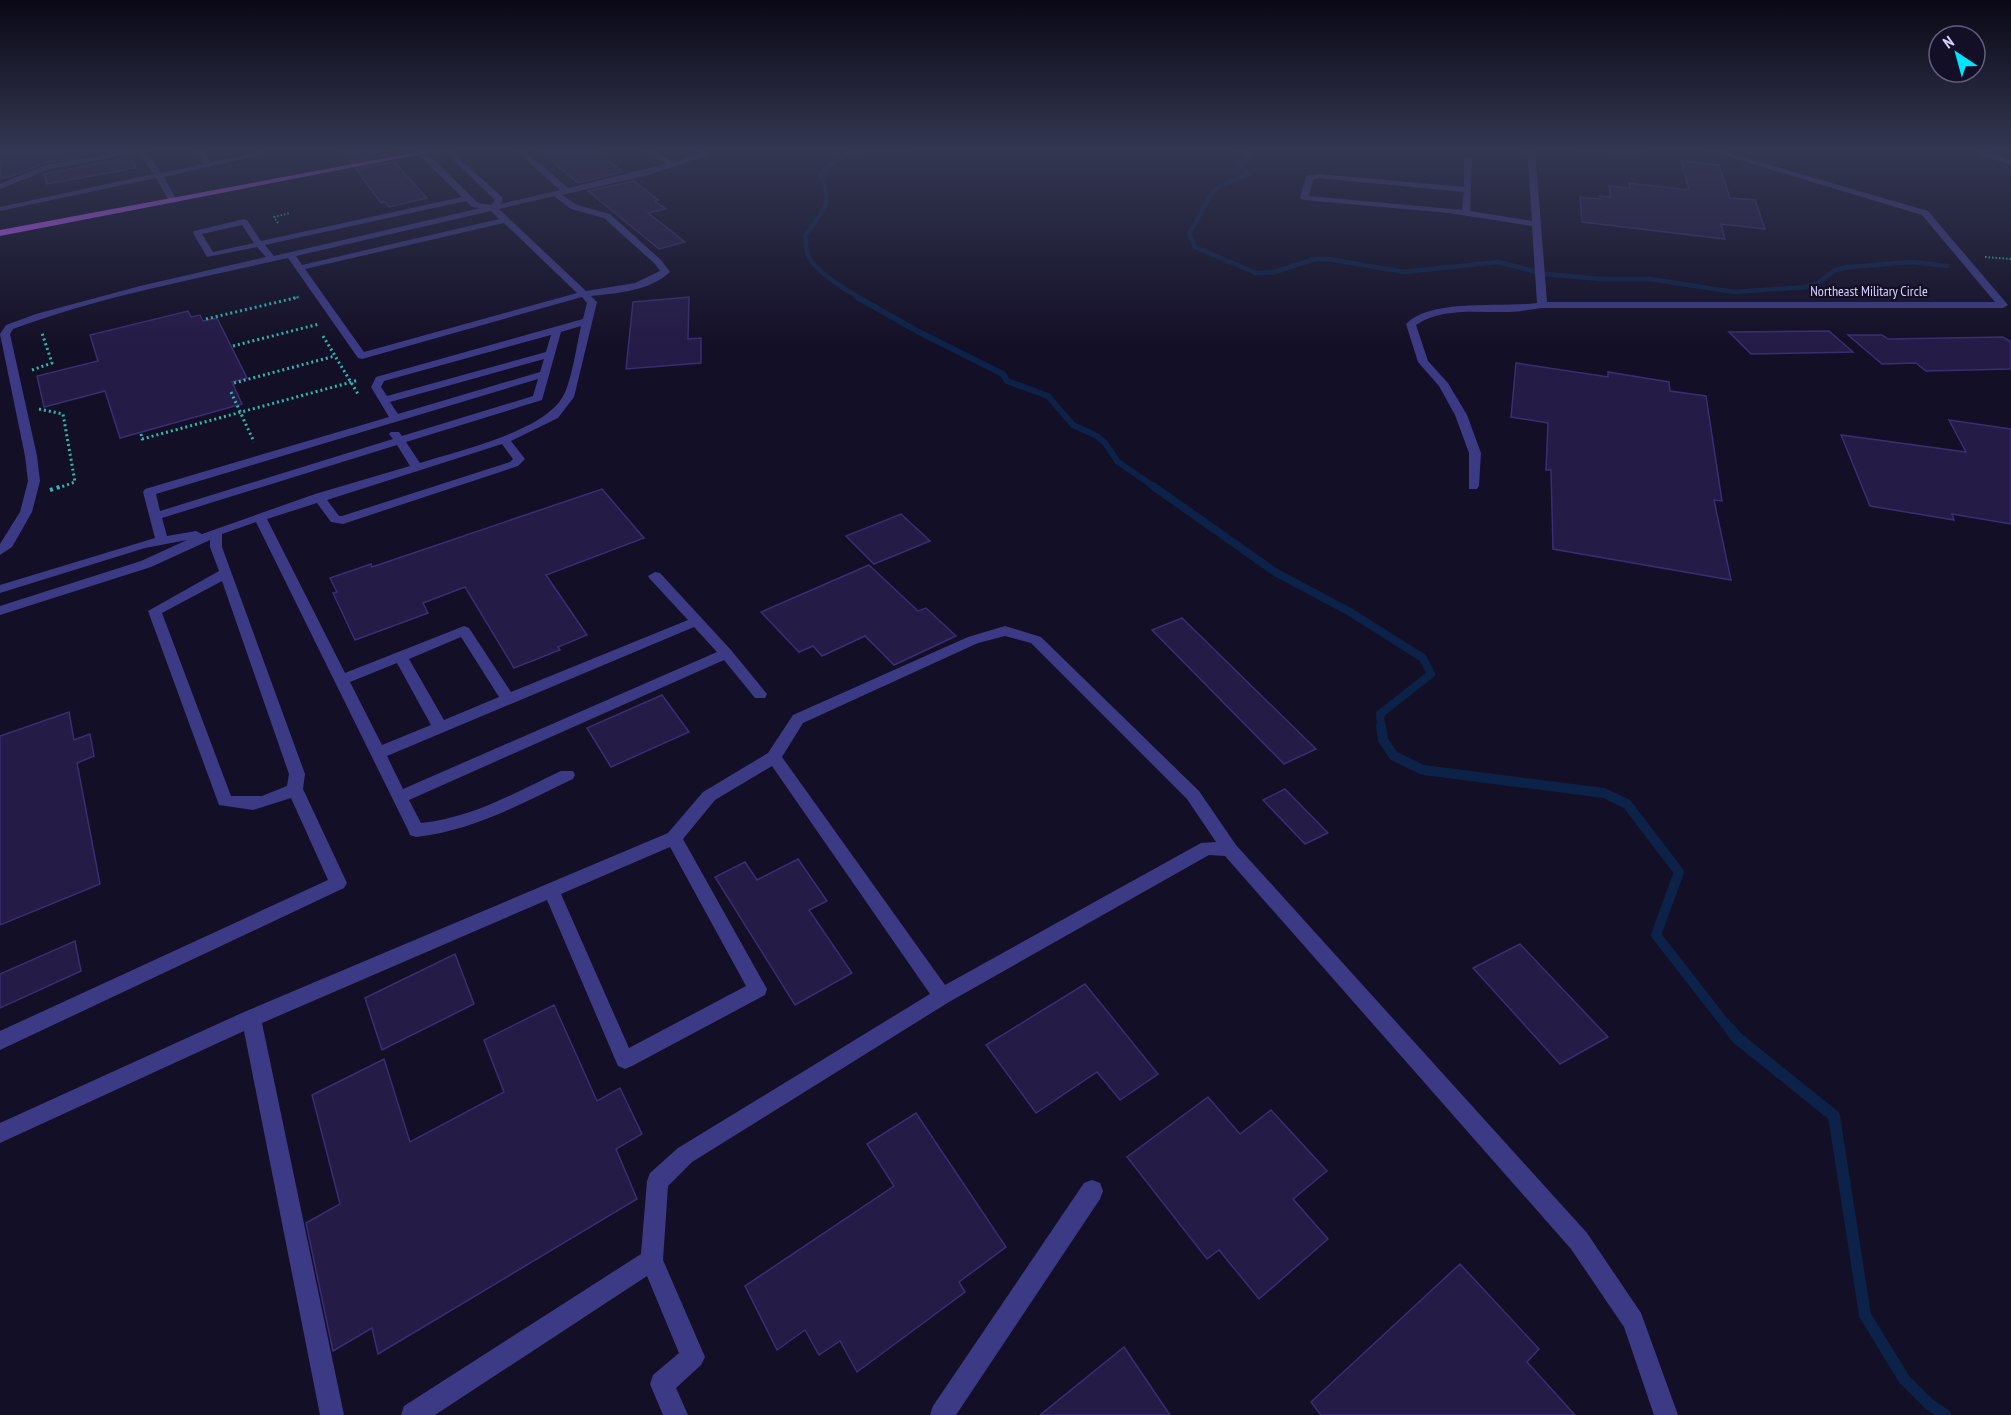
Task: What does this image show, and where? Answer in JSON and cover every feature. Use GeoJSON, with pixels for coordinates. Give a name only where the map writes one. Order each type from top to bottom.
{"type":"FeatureCollection","features":[{"type":"Feature","properties":{"kind":"main road"},"geometry":{"type":"LineString","coordinates":[[0,232],[102,215]]}},
{"type":"Feature","properties":{"kind":"main road"},"geometry":{"type":"LineString","coordinates":[[0,240],[97,216]]}},
{"type":"Feature","properties":{"kind":"street"},"geometry":{"type":"LineString","coordinates":[[272,259],[259,244],[244,222],[197,232],[210,255],[259,244],[391,215]]}},
{"type":"Feature","properties":{"kind":"street"},"geometry":{"type":"LineString","coordinates":[[0,551],[27,512],[34,481],[32,456],[5,334],[9,327],[39,316],[140,289],[462,215]]}},
{"type":"Feature","properties":{"kind":"street"},"geometry":{"type":"LineString","coordinates":[[0,611],[146,564],[216,532],[260,517],[504,440],[554,416],[569,396],[592,302],[500,215]]}},
{"type":"Feature","properties":{"kind":"street"},"geometry":{"type":"LineString","coordinates":[[290,254],[362,356],[583,294],[616,290],[658,278],[665,272],[658,262],[603,215]]}},
{"type":"Feature","properties":{"kind":"street"},"geometry":{"type":"LineString","coordinates":[[1488,215],[1536,224]]}},
{"type":"Feature","properties":{"kind":"street"},"geometry":{"type":"LineString","coordinates":[[1473,486],[1475,453],[1461,415],[1444,385],[1423,362],[1411,324],[1426,314],[1461,309],[1512,309],[1542,305],[1535,215]]}},
{"type":"Feature","properties":{"kind":"street","name":"Northeast Military Circle"},"geometry":{"type":"LineString","coordinates":[[1542,305],[2003,305],[1927,215]]}},
{"type":"Feature","properties":{"kind":"street"},"geometry":{"type":"LineString","coordinates":[[300,268],[505,220]]}},
{"type":"Feature","properties":{"kind":"street"},"geometry":{"type":"LineString","coordinates":[[417,467],[400,440],[384,400],[376,387],[382,379],[588,321]]}},
{"type":"Feature","properties":{"kind":"street"},"geometry":{"type":"LineString","coordinates":[[156,516],[538,398],[557,330]]}},
{"type":"Feature","properties":{"kind":"street"},"geometry":{"type":"LineString","coordinates":[[384,400],[550,354]]}},
{"type":"Feature","properties":{"kind":"street"},"geometry":{"type":"LineString","coordinates":[[162,541],[149,492],[545,374]]}},
{"type":"Feature","properties":{"kind":"street"},"geometry":{"type":"LineString","coordinates":[[319,497],[335,519],[343,520],[514,464],[519,459],[504,440]]}},
{"type":"Feature","properties":{"kind":"street"},"geometry":{"type":"LineString","coordinates":[[260,517],[416,830],[431,830],[475,817],[567,775]]}},
{"type":"Feature","properties":{"kind":"street"},"geometry":{"type":"LineString","coordinates":[[0,589],[143,544],[216,532]]}},
{"type":"Feature","properties":{"kind":"street"},"geometry":{"type":"LineString","coordinates":[[0,1041],[338,884],[296,781],[216,547],[216,532]]}},
{"type":"Feature","properties":{"kind":"street"},"geometry":{"type":"LineString","coordinates":[[226,573],[155,611],[225,801],[245,806],[269,802],[296,781]]}},
{"type":"Feature","properties":{"kind":"street"},"geometry":{"type":"LineString","coordinates":[[655,576],[726,653],[760,694]]}},
{"type":"Feature","properties":{"kind":"street"},"geometry":{"type":"LineString","coordinates":[[378,753],[697,621]]}},
{"type":"Feature","properties":{"kind":"street"},"geometry":{"type":"LineString","coordinates":[[0,1133],[251,1017],[674,838],[708,796],[774,757],[798,719],[973,640],[1005,630],[1036,640],[1193,795],[1230,850],[1579,1241],[1633,1321],[1666,1415]]}},
{"type":"Feature","properties":{"kind":"street"},"geometry":{"type":"LineString","coordinates":[[342,680],[464,631],[508,699]]}},
{"type":"Feature","properties":{"kind":"street"},"geometry":{"type":"LineString","coordinates":[[400,797],[726,653]]}},
{"type":"Feature","properties":{"kind":"street"},"geometry":{"type":"LineString","coordinates":[[400,656],[440,727]]}},
{"type":"Feature","properties":{"kind":"street"},"geometry":{"type":"LineString","coordinates":[[774,757],[942,996]]}},
{"type":"Feature","properties":{"kind":"street"},"geometry":{"type":"LineString","coordinates":[[551,890],[625,1060],[758,989],[674,838]]}},
{"type":"Feature","properties":{"kind":"street"},"geometry":{"type":"LineString","coordinates":[[676,1415],[662,1383],[693,1358],[652,1260],[658,1181],[685,1155],[942,996],[1206,848],[1230,850]]}},
{"type":"Feature","properties":{"kind":"street"},"geometry":{"type":"LineString","coordinates":[[251,1017],[332,1415]]}},
{"type":"Feature","properties":{"kind":"street"},"geometry":{"type":"LineString","coordinates":[[942,1415],[1092,1191]]}},
{"type":"Feature","properties":{"kind":"street"},"geometry":{"type":"LineString","coordinates":[[413,1415],[652,1260]]}},
{"type":"Feature","properties":{"kind":"path"},"geometry":{"type":"LineString","coordinates":[[279,224],[274,217],[282,215]]}},
{"type":"Feature","properties":{"kind":"path"},"geometry":{"type":"LineString","coordinates":[[294,289],[304,306]]}},
{"type":"Feature","properties":{"kind":"path"},"geometry":{"type":"LineString","coordinates":[[206,319],[299,297]]}},
{"type":"Feature","properties":{"kind":"path"},"geometry":{"type":"LineString","coordinates":[[310,316],[362,400]]}},
{"type":"Feature","properties":{"kind":"path"},"geometry":{"type":"LineString","coordinates":[[233,346],[337,320]]}},
{"type":"Feature","properties":{"kind":"path"},"geometry":{"type":"LineString","coordinates":[[31,335],[42,333],[52,363],[31,370],[33,380]]}},
{"type":"Feature","properties":{"kind":"path"},"geometry":{"type":"LineString","coordinates":[[234,383],[335,356]]}},
{"type":"Feature","properties":{"kind":"path"},"geometry":{"type":"LineString","coordinates":[[141,434],[142,439],[350,381],[382,379]]}},
{"type":"Feature","properties":{"kind":"path"},"geometry":{"type":"LineString","coordinates":[[231,392],[254,443]]}},
{"type":"Feature","properties":{"kind":"path"},"geometry":{"type":"LineString","coordinates":[[30,497],[75,482],[63,414],[39,409],[37,399]]}},
{"type":"Feature","properties":{"kind":"building"},"geometry":{"type":"Polygon","coordinates":[[[617,215],[651,215],[685,242],[659,249],[617,215]]]}},
{"type":"Feature","properties":{"kind":"building"},"geometry":{"type":"Polygon","coordinates":[[[1581,215],[1760,215],[1765,229],[1721,224],[1725,239],[1582,222],[1581,215]]]}},
{"type":"Feature","properties":{"kind":"building"},"geometry":{"type":"Polygon","coordinates":[[[689,297],[688,339],[701,338],[701,363],[626,369],[633,302],[689,297]]]}},
{"type":"Feature","properties":{"kind":"building"},"geometry":{"type":"Polygon","coordinates":[[[188,311],[191,317],[200,315],[203,321],[217,318],[247,378],[232,382],[242,404],[120,438],[105,391],[44,407],[37,376],[98,361],[90,335],[188,311]]]}},
{"type":"Feature","properties":{"kind":"building"},"geometry":{"type":"Polygon","coordinates":[[[1829,331],[1853,352],[1751,354],[1729,332],[1829,331]]]}},
{"type":"Feature","properties":{"kind":"building"},"geometry":{"type":"Polygon","coordinates":[[[1848,335],[1882,335],[1888,339],[2003,337],[2011,342],[2011,369],[1926,371],[1916,363],[1882,364],[1848,335]]]}},
{"type":"Feature","properties":{"kind":"building"},"geometry":{"type":"Polygon","coordinates":[[[1516,363],[1608,377],[1608,372],[1669,382],[1670,391],[1706,396],[1722,501],[1714,500],[1731,580],[1553,549],[1551,470],[1546,470],[1548,423],[1511,417],[1516,363]]]}},
{"type":"Feature","properties":{"kind":"building"},"geometry":{"type":"Polygon","coordinates":[[[1949,420],[2011,429],[2011,524],[1952,514],[1954,520],[1870,506],[1841,435],[1966,452],[1949,420]]]}},
{"type":"Feature","properties":{"kind":"building"},"geometry":{"type":"Polygon","coordinates":[[[602,489],[644,538],[546,575],[587,635],[558,647],[560,650],[514,668],[465,587],[423,603],[428,613],[355,640],[333,593],[337,592],[330,578],[371,564],[372,567],[602,489]]]}},
{"type":"Feature","properties":{"kind":"building"},"geometry":{"type":"Polygon","coordinates":[[[901,514],[930,541],[874,564],[846,536],[901,514]]]}},
{"type":"Feature","properties":{"kind":"building"},"geometry":{"type":"Polygon","coordinates":[[[869,565],[918,611],[926,608],[956,636],[894,665],[865,636],[822,656],[813,646],[799,652],[761,612],[869,565]]]}},
{"type":"Feature","properties":{"kind":"building"},"geometry":{"type":"Polygon","coordinates":[[[1182,618],[1316,749],[1284,764],[1152,630],[1182,618]]]}},
{"type":"Feature","properties":{"kind":"building"},"geometry":{"type":"Polygon","coordinates":[[[662,695],[689,732],[611,767],[587,728],[662,695]]]}},
{"type":"Feature","properties":{"kind":"building"},"geometry":{"type":"Polygon","coordinates":[[[69,712],[74,740],[90,734],[94,756],[77,763],[100,884],[0,925],[0,736],[69,712]]]}},
{"type":"Feature","properties":{"kind":"building"},"geometry":{"type":"Polygon","coordinates":[[[1285,789],[1328,833],[1305,844],[1263,800],[1285,789]]]}},
{"type":"Feature","properties":{"kind":"building"},"geometry":{"type":"Polygon","coordinates":[[[798,859],[827,901],[809,910],[852,973],[795,1005],[715,877],[745,862],[757,880],[798,859]]]}},
{"type":"Feature","properties":{"kind":"building"},"geometry":{"type":"Polygon","coordinates":[[[75,941],[81,971],[0,1008],[0,974],[75,941]]]}},
{"type":"Feature","properties":{"kind":"building"},"geometry":{"type":"Polygon","coordinates":[[[1520,944],[1608,1037],[1560,1064],[1473,968],[1520,944]]]}},
{"type":"Feature","properties":{"kind":"building"},"geometry":{"type":"Polygon","coordinates":[[[455,954],[474,1004],[382,1050],[365,998],[455,954]]]}},
{"type":"Feature","properties":{"kind":"building"},"geometry":{"type":"Polygon","coordinates":[[[1085,984],[1158,1074],[1120,1100],[1097,1072],[1036,1113],[986,1045],[1085,984]]]}},
{"type":"Feature","properties":{"kind":"building"},"geometry":{"type":"Polygon","coordinates":[[[554,1005],[597,1101],[620,1088],[642,1134],[616,1149],[637,1199],[378,1354],[372,1328],[333,1351],[306,1223],[340,1204],[312,1095],[384,1059],[410,1142],[504,1092],[484,1040],[554,1005]]]}},
{"type":"Feature","properties":{"kind":"building"},"geometry":{"type":"Polygon","coordinates":[[[1208,1097],[1240,1134],[1271,1110],[1327,1171],[1293,1199],[1328,1239],[1259,1299],[1219,1250],[1207,1259],[1127,1157],[1208,1097]]]}},
{"type":"Feature","properties":{"kind":"building"},"geometry":{"type":"Polygon","coordinates":[[[916,1113],[1006,1247],[959,1282],[965,1292],[857,1372],[840,1341],[819,1355],[805,1330],[777,1350],[745,1286],[894,1186],[867,1144],[916,1113]]]}},
{"type":"Feature","properties":{"kind":"building"},"geometry":{"type":"Polygon","coordinates":[[[1460,1264],[1539,1349],[1527,1362],[1575,1415],[1321,1415],[1311,1402],[1460,1264]]]}},
{"type":"Feature","properties":{"kind":"building"},"geometry":{"type":"Polygon","coordinates":[[[1124,1347],[1170,1415],[1040,1415],[1124,1347]]]}},
{"type":"Feature","properties":{"kind":"waterway"},"geometry":{"type":"LineString","coordinates":[[820,215],[805,235],[808,255],[823,273],[860,298]]}},
{"type":"Feature","properties":{"kind":"waterway"},"geometry":{"type":"LineString","coordinates":[[1199,215],[1189,234],[1195,247],[1256,273],[1275,272],[1315,259],[1328,259],[1404,272],[1498,262],[1545,274],[1601,279],[1650,279],[1734,292],[1806,287],[1818,283],[1835,270],[1849,267],[1912,262],[1947,266]]}},
{"type":"Feature","properties":{"kind":"waterway"},"geometry":{"type":"LineString","coordinates":[[857,297],[919,332],[1003,374],[1007,381],[1048,396],[1073,425],[1097,436],[1105,443],[1118,462],[1156,488]]}},
{"type":"Feature","properties":{"kind":"waterway"},"geometry":{"type":"LineString","coordinates":[[1153,486],[1275,572],[1350,612],[1423,658],[1431,674],[1380,714],[1381,727]]}},
{"type":"Feature","properties":{"kind":"waterway"},"geometry":{"type":"LineString","coordinates":[[1381,726],[1383,740],[1394,756],[1423,770],[1604,793],[1627,804],[1679,872],[1656,935],[1731,1031]]}},
{"type":"Feature","properties":{"kind":"waterway"},"geometry":{"type":"LineString","coordinates":[[1730,1029],[1736,1037],[1834,1116],[1865,1315],[1904,1379],[1929,1404],[1945,1415]]}}]}
